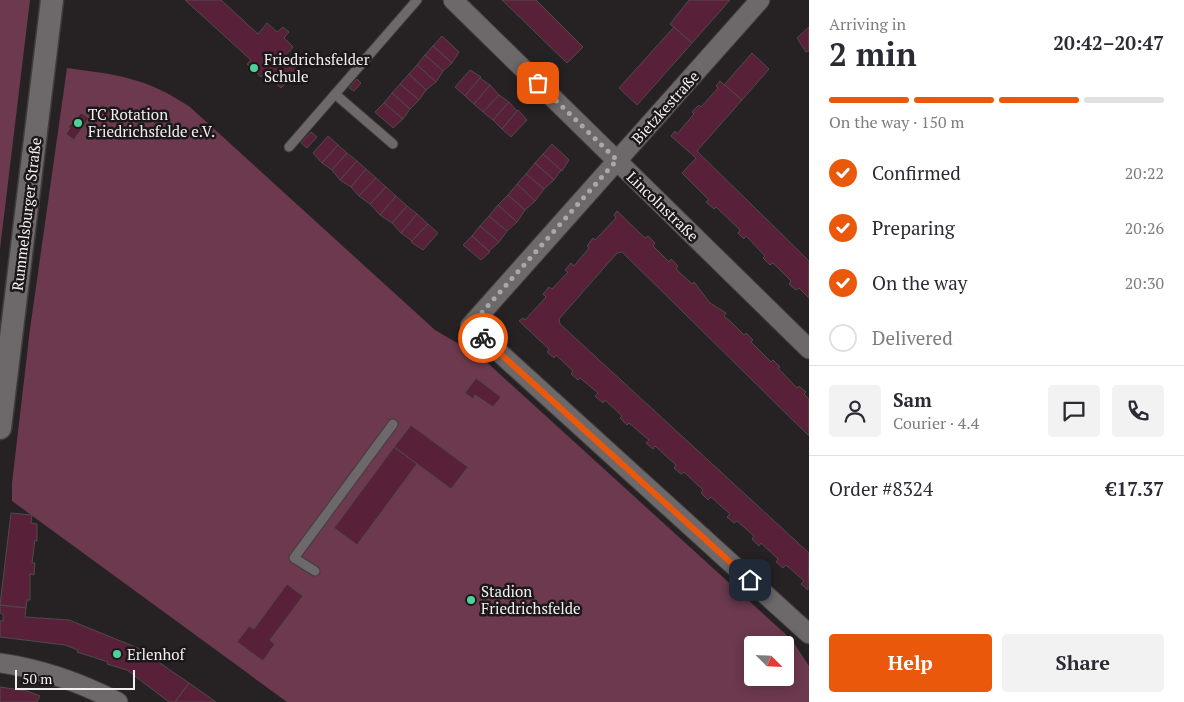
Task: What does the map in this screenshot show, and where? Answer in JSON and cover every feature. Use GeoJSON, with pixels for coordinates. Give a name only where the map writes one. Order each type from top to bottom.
{"type":"FeatureCollection","features":[{"type":"Feature","properties":{"kind":"street","name":"Rummelsburger Straße"},"geometry":{"type":"LineString","coordinates":[[0,428],[52,0]]}},
{"type":"Feature","properties":{"kind":"street","name":"Lincolnstraße"},"geometry":{"type":"LineString","coordinates":[[453,0],[809,349]]}},
{"type":"Feature","properties":{"kind":"street","name":"Bietzkestraße"},"geometry":{"type":"LineString","coordinates":[[760,0],[470,326],[809,634]]}},
{"type":"Feature","properties":{"kind":"street"},"geometry":{"type":"LineString","coordinates":[[0,663],[29,667],[58,675],[79,682],[118,702]]}},
{"type":"Feature","properties":{"kind":"lane"},"geometry":{"type":"LineString","coordinates":[[289,147],[417,0]]}},
{"type":"Feature","properties":{"kind":"lane"},"geometry":{"type":"LineString","coordinates":[[335,94],[393,144]]}},
{"type":"Feature","properties":{"kind":"lane"},"geometry":{"type":"LineString","coordinates":[[315,572],[294,558],[393,424]]}},
{"type":"Feature","properties":{"kind":"shaded area"},"geometry":{"type":"Polygon","coordinates":[[[0,0],[30,0],[0,249],[0,0]]]}},
{"type":"Feature","properties":{"kind":"shaded area"},"geometry":{"type":"Polygon","coordinates":[[[67,68],[131,79],[159,89],[190,107],[435,330],[481,357],[788,636],[744,636],[744,686],[794,686],[794,643],[809,666],[809,702],[287,702],[12,501],[12,483],[30,329],[67,68]]]}},
{"type":"Feature","properties":{"kind":"building"},"geometry":{"type":"Polygon","coordinates":[[[185,0],[221,0],[258,34],[267,23],[277,32],[283,27],[289,32],[284,38],[293,47],[284,57],[298,70],[281,88],[265,73],[261,77],[247,64],[251,60],[185,0]]]}},
{"type":"Feature","properties":{"kind":"building"},"geometry":{"type":"Polygon","coordinates":[[[502,0],[536,0],[583,47],[567,63],[502,0]]]}},
{"type":"Feature","properties":{"kind":"building"},"geometry":{"type":"Polygon","coordinates":[[[689,0],[730,0],[692,43],[670,24],[689,0]]]}},
{"type":"Feature","properties":{"kind":"building"},"geometry":{"type":"Polygon","coordinates":[[[674,27],[692,43],[637,105],[619,88],[674,27]]]}},
{"type":"Feature","properties":{"kind":"building"},"geometry":{"type":"Polygon","coordinates":[[[809,27],[809,51],[806,52],[797,38],[809,27]]]}},
{"type":"Feature","properties":{"kind":"building"},"geometry":{"type":"Polygon","coordinates":[[[442,36],[459,52],[452,63],[433,46],[442,36]]]}},
{"type":"Feature","properties":{"kind":"building"},"geometry":{"type":"Polygon","coordinates":[[[433,46],[452,63],[443,71],[425,55],[433,46]]]}},
{"type":"Feature","properties":{"kind":"building"},"geometry":{"type":"Polygon","coordinates":[[[752,53],[769,69],[742,100],[724,85],[752,53]]]}},
{"type":"Feature","properties":{"kind":"building"},"geometry":{"type":"Polygon","coordinates":[[[425,55],[443,71],[436,82],[417,65],[425,55]]]}},
{"type":"Feature","properties":{"kind":"building"},"geometry":{"type":"Polygon","coordinates":[[[417,65],[436,82],[426,90],[409,74],[417,65]]]}},
{"type":"Feature","properties":{"kind":"building"},"geometry":{"type":"Polygon","coordinates":[[[470,70],[481,77],[465,96],[455,87],[470,70]]]}},
{"type":"Feature","properties":{"kind":"building"},"geometry":{"type":"Polygon","coordinates":[[[409,74],[426,90],[419,100],[400,84],[409,74]]]}},
{"type":"Feature","properties":{"kind":"building"},"geometry":{"type":"Polygon","coordinates":[[[480,78],[490,85],[474,104],[465,96],[480,78]]]}},
{"type":"Feature","properties":{"kind":"building"},"geometry":{"type":"Polygon","coordinates":[[[357,79],[361,83],[354,91],[349,88],[357,79]]]}},
{"type":"Feature","properties":{"kind":"building"},"geometry":{"type":"Polygon","coordinates":[[[720,81],[742,100],[697,151],[809,261],[809,298],[799,288],[796,290],[789,284],[791,281],[773,263],[770,265],[763,258],[765,256],[746,236],[744,239],[738,233],[740,230],[716,207],[714,209],[706,202],[709,200],[682,173],[696,158],[671,136],[675,131],[677,134],[694,114],[692,112],[699,105],[701,107],[718,88],[716,86],[720,81]]]}},
{"type":"Feature","properties":{"kind":"building"},"geometry":{"type":"Polygon","coordinates":[[[400,84],[419,100],[410,109],[392,93],[400,84]]]}},
{"type":"Feature","properties":{"kind":"building"},"geometry":{"type":"Polygon","coordinates":[[[490,85],[499,95],[483,112],[474,104],[490,85]]]}},
{"type":"Feature","properties":{"kind":"building"},"geometry":{"type":"Polygon","coordinates":[[[392,93],[410,109],[403,119],[384,103],[392,93]]]}},
{"type":"Feature","properties":{"kind":"building"},"geometry":{"type":"Polygon","coordinates":[[[499,95],[509,102],[493,120],[483,112],[499,95]]]}},
{"type":"Feature","properties":{"kind":"building"},"geometry":{"type":"Polygon","coordinates":[[[509,102],[517,111],[502,129],[493,120],[509,102]]]}},
{"type":"Feature","properties":{"kind":"building"},"geometry":{"type":"Polygon","coordinates":[[[384,103],[403,119],[393,128],[375,112],[384,103]]]}},
{"type":"Feature","properties":{"kind":"building"},"geometry":{"type":"Polygon","coordinates":[[[518,110],[527,120],[511,137],[502,129],[518,110]]]}},
{"type":"Feature","properties":{"kind":"building","name":"TC Rotation Friedrichsfelde e.V."},"geometry":{"type":"Polygon","coordinates":[[[81,113],[89,118],[74,140],[66,134],[70,128],[68,127],[81,113]]]}},
{"type":"Feature","properties":{"kind":"building"},"geometry":{"type":"Polygon","coordinates":[[[311,132],[317,137],[307,148],[301,143],[311,132]]]}},
{"type":"Feature","properties":{"kind":"building"},"geometry":{"type":"Polygon","coordinates":[[[328,136],[338,145],[322,163],[313,153],[328,136]]]}},
{"type":"Feature","properties":{"kind":"building"},"geometry":{"type":"Polygon","coordinates":[[[552,144],[569,160],[562,171],[543,154],[552,144]]]}},
{"type":"Feature","properties":{"kind":"building"},"geometry":{"type":"Polygon","coordinates":[[[338,145],[347,153],[332,170],[322,163],[338,145]]]}},
{"type":"Feature","properties":{"kind":"building"},"geometry":{"type":"Polygon","coordinates":[[[347,153],[357,161],[340,180],[332,170],[347,153]]]}},
{"type":"Feature","properties":{"kind":"building"},"geometry":{"type":"Polygon","coordinates":[[[543,154],[561,170],[554,180],[535,163],[543,154]]]}},
{"type":"Feature","properties":{"kind":"building"},"geometry":{"type":"Polygon","coordinates":[[[357,161],[366,169],[351,187],[340,180],[357,161]]]}},
{"type":"Feature","properties":{"kind":"building"},"geometry":{"type":"Polygon","coordinates":[[[535,163],[554,180],[544,189],[526,174],[535,163]]]}},
{"type":"Feature","properties":{"kind":"building"},"geometry":{"type":"Polygon","coordinates":[[[366,169],[376,178],[359,196],[351,187],[366,169]]]}},
{"type":"Feature","properties":{"kind":"building"},"geometry":{"type":"Polygon","coordinates":[[[526,174],[544,189],[535,201],[517,184],[526,174]]]}},
{"type":"Feature","properties":{"kind":"building"},"geometry":{"type":"Polygon","coordinates":[[[376,178],[386,187],[370,204],[359,196],[376,178]]]}},
{"type":"Feature","properties":{"kind":"building"},"geometry":{"type":"Polygon","coordinates":[[[517,184],[535,201],[525,210],[508,195],[517,184]]]}},
{"type":"Feature","properties":{"kind":"building"},"geometry":{"type":"Polygon","coordinates":[[[386,187],[396,196],[380,215],[370,204],[386,187]]]}},
{"type":"Feature","properties":{"kind":"building"},"geometry":{"type":"Polygon","coordinates":[[[508,195],[525,210],[517,222],[498,205],[508,195]]]}},
{"type":"Feature","properties":{"kind":"building"},"geometry":{"type":"Polygon","coordinates":[[[396,196],[407,206],[392,223],[380,215],[396,196]]]}},
{"type":"Feature","properties":{"kind":"building"},"geometry":{"type":"Polygon","coordinates":[[[498,205],[517,222],[507,231],[489,216],[498,205]]]}},
{"type":"Feature","properties":{"kind":"building"},"geometry":{"type":"Polygon","coordinates":[[[407,206],[417,214],[401,233],[392,223],[407,206]]]}},
{"type":"Feature","properties":{"kind":"building"},"geometry":{"type":"Polygon","coordinates":[[[617,211],[645,238],[648,236],[655,243],[653,246],[669,262],[671,259],[678,266],[676,269],[692,284],[694,282],[710,303],[726,313],[724,316],[744,335],[746,333],[753,340],[751,342],[771,362],[773,360],[780,367],[778,368],[797,388],[799,386],[806,392],[804,394],[809,399],[809,436],[622,252],[617,253],[559,319],[560,324],[809,553],[808,590],[801,584],[804,581],[786,565],[783,568],[776,562],[778,559],[761,543],[759,546],[752,539],[754,536],[737,521],[734,523],[727,517],[730,514],[711,497],[708,500],[701,493],[703,490],[684,472],[681,474],[674,468],[676,465],[655,446],[653,449],[646,443],[649,440],[629,423],[627,425],[620,418],[622,416],[605,400],[603,403],[595,396],[598,393],[580,378],[578,380],[571,374],[573,371],[556,355],[554,358],[547,352],[549,349],[519,321],[523,318],[525,320],[546,297],[543,294],[549,287],[552,289],[568,272],[565,270],[571,263],[574,266],[589,248],[587,246],[593,238],[595,240],[616,218],[614,215],[617,211]]]}},
{"type":"Feature","properties":{"kind":"building"},"geometry":{"type":"Polygon","coordinates":[[[417,214],[428,224],[412,241],[401,233],[417,214]]]}},
{"type":"Feature","properties":{"kind":"building"},"geometry":{"type":"Polygon","coordinates":[[[489,216],[507,231],[499,242],[480,226],[489,216]]]}},
{"type":"Feature","properties":{"kind":"building"},"geometry":{"type":"Polygon","coordinates":[[[428,224],[438,233],[423,250],[411,242],[428,224]]]}},
{"type":"Feature","properties":{"kind":"building"},"geometry":{"type":"Polygon","coordinates":[[[480,226],[499,242],[489,251],[472,236],[480,226]]]}},
{"type":"Feature","properties":{"kind":"building"},"geometry":{"type":"Polygon","coordinates":[[[472,236],[490,252],[481,260],[463,245],[472,236]]]}},
{"type":"Feature","properties":{"kind":"building"},"geometry":{"type":"Polygon","coordinates":[[[476,378],[501,397],[493,407],[475,395],[473,399],[465,393],[476,378]]]}},
{"type":"Feature","properties":{"kind":"building"},"geometry":{"type":"Polygon","coordinates":[[[411,425],[468,467],[451,489],[394,447],[411,425]]]}},
{"type":"Feature","properties":{"kind":"building"},"geometry":{"type":"Polygon","coordinates":[[[394,447],[417,464],[357,545],[334,528],[394,447]]]}},
{"type":"Feature","properties":{"kind":"building"},"geometry":{"type":"Polygon","coordinates":[[[11,513],[32,515],[31,523],[37,524],[37,541],[35,540],[32,563],[35,563],[34,575],[30,574],[30,600],[27,600],[26,608],[0,605],[11,513]]]}},
{"type":"Feature","properties":{"kind":"building"},"geometry":{"type":"Polygon","coordinates":[[[287,584],[303,596],[270,640],[275,644],[263,661],[237,642],[249,626],[254,629],[287,584]]]}},
{"type":"Feature","properties":{"kind":"building","name":"Erlenhof"},"geometry":{"type":"Polygon","coordinates":[[[0,605],[26,608],[25,617],[69,620],[138,648],[189,683],[175,702],[169,702],[127,670],[77,652],[78,650],[65,645],[0,637],[0,621],[3,621],[3,614],[0,613],[0,605]]]}},
{"type":"Feature","properties":{"kind":"building","name":"Erlenhof"},"geometry":{"type":"Polygon","coordinates":[[[189,683],[216,702],[175,702],[189,683]]]}},
{"type":"Feature","properties":{"kind":"building"},"geometry":{"type":"Polygon","coordinates":[[[0,687],[27,691],[40,696],[37,702],[0,702],[0,687]]]}},
{"type":"Feature","properties":{"kind":"way so far"},"geometry":{"type":"LineString","coordinates":[[483,338],[470,326],[617,160],[538,83]]}},
{"type":"Feature","properties":{"kind":"place","name":"Friedrichsfelder Schule"},"geometry":{"type":"Point","coordinates":[254,68]}},
{"type":"Feature","properties":{"kind":"place","name":"TC Rotation Friedrichsfelde e.V."},"geometry":{"type":"Point","coordinates":[78,123]}},
{"type":"Feature","properties":{"kind":"place","name":"Stadion Friedrichsfelde"},"geometry":{"type":"Point","coordinates":[471,600]}},
{"type":"Feature","properties":{"kind":"place","name":"Erlenhof"},"geometry":{"type":"Point","coordinates":[117,654]}},
{"type":"Feature","properties":{"kind":"route"},"geometry":{"type":"LineString","coordinates":[[483,338],[750,580]]}}]}
